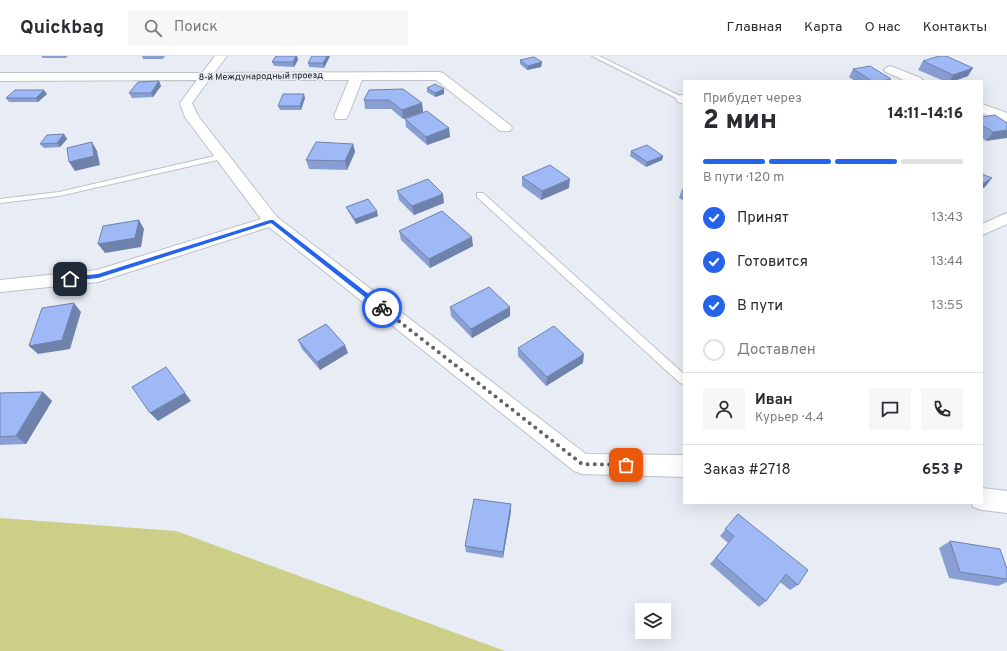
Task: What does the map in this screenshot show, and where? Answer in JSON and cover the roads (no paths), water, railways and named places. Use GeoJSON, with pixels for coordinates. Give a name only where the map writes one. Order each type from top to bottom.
{"type":"FeatureCollection","features":[{"type":"Feature","properties":{"kind":"street"},"geometry":{"type":"LineString","coordinates":[[220,56],[186,103],[192,117],[271,221],[582,464],[683,466]]}},
{"type":"Feature","properties":{"kind":"street"},"geometry":{"type":"LineString","coordinates":[[890,70],[915,80]]}},
{"type":"Feature","properties":{"kind":"street"},"geometry":{"type":"LineString","coordinates":[[341,116],[357,76]]}},
{"type":"Feature","properties":{"kind":"street","name":"8-й Международный проезд"},"geometry":{"type":"LineString","coordinates":[[0,77],[439,76],[505,128]]}},
{"type":"Feature","properties":{"kind":"street"},"geometry":{"type":"LineString","coordinates":[[983,108],[1007,118]]}},
{"type":"Feature","properties":{"kind":"street"},"geometry":{"type":"LineString","coordinates":[[983,230],[1007,218]]}},
{"type":"Feature","properties":{"kind":"street"},"geometry":{"type":"LineString","coordinates":[[0,286],[98,276],[271,221]]}},
{"type":"Feature","properties":{"kind":"street"},"geometry":{"type":"LineString","coordinates":[[983,499],[1007,502]]}},
{"type":"Feature","properties":{"kind":"lane"},"geometry":{"type":"LineString","coordinates":[[595,56],[683,99]]}},
{"type":"Feature","properties":{"kind":"lane"},"geometry":{"type":"LineString","coordinates":[[0,201],[59,194],[223,156]]}},
{"type":"Feature","properties":{"kind":"lane"},"geometry":{"type":"LineString","coordinates":[[480,195],[683,379]]}}]}
